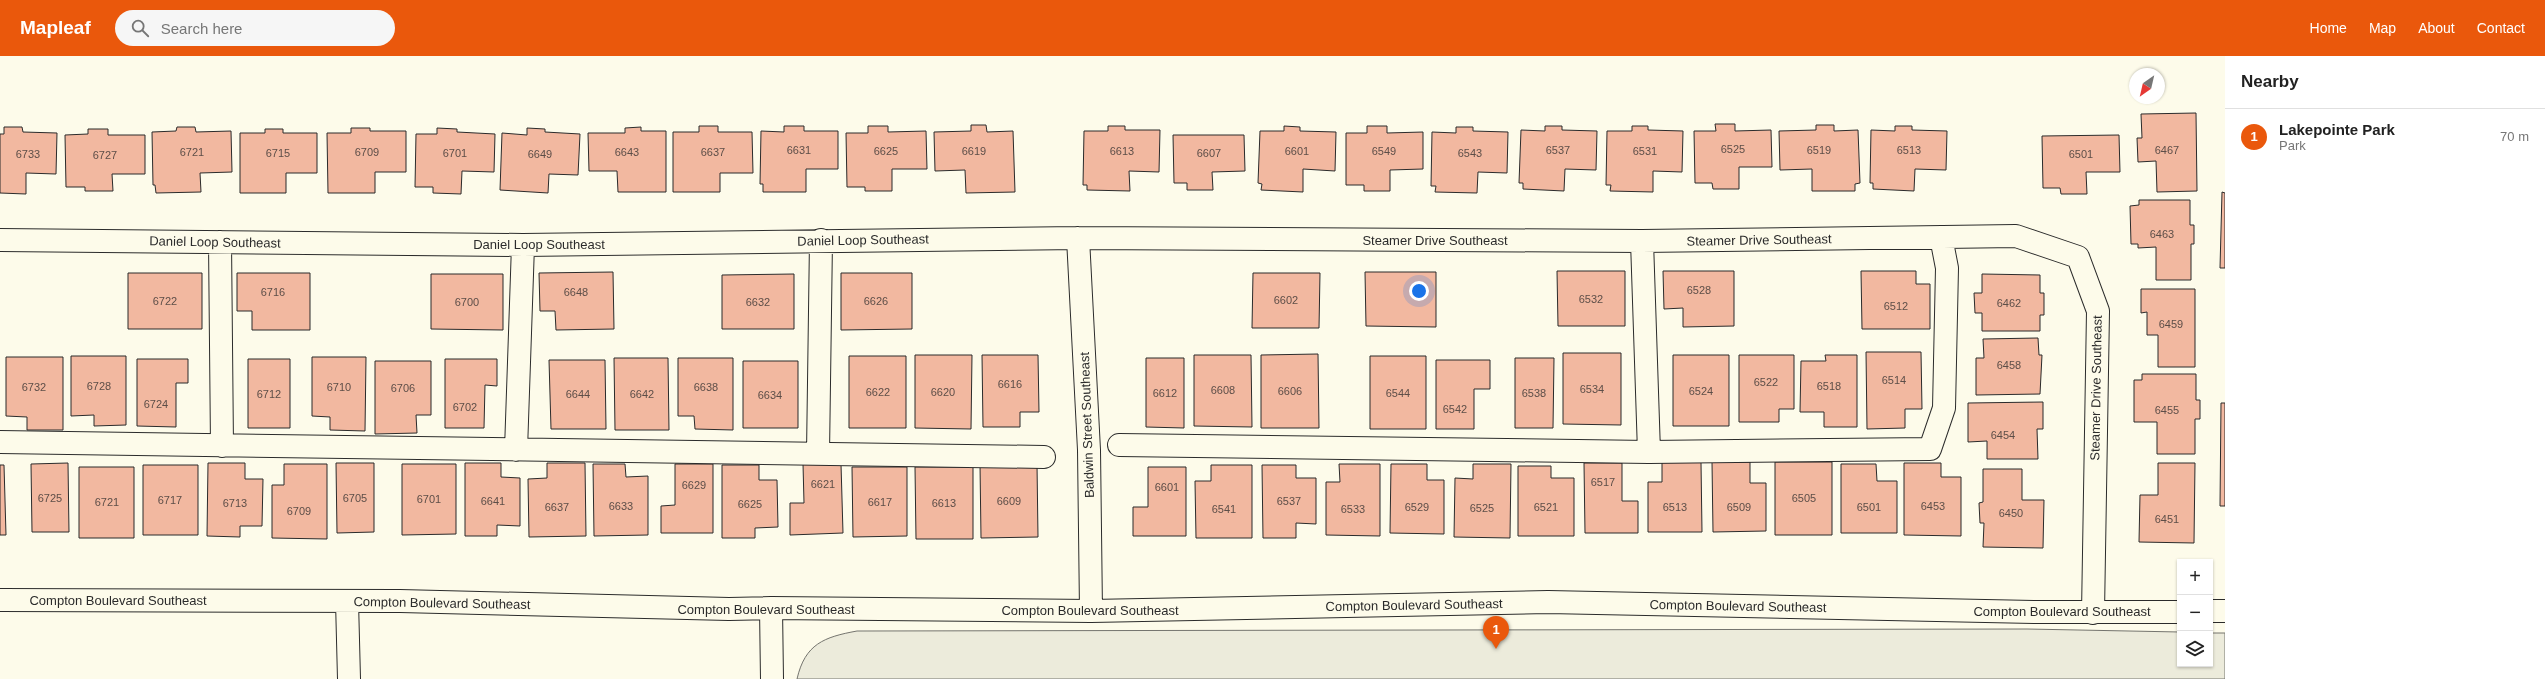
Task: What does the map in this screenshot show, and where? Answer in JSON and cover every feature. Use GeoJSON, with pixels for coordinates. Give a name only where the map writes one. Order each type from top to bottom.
{"type":"FeatureCollection","features":[{"type":"Feature","properties":{"kind":"street","name":"Steamer Drive Southeast"},"geometry":{"type":"LineString","coordinates":[[1078,238],[1642,241],[2016,236],[2078,257],[2098,311],[2093,613]]}},
{"type":"Feature","properties":{"kind":"street"},"geometry":{"type":"LineString","coordinates":[[1119,445],[1649,452],[1930,449],[1944,408],[1947,268],[1941,237]]}},
{"type":"Feature","properties":{"kind":"street","name":"Daniel Loop Southeast"},"geometry":{"type":"LineString","coordinates":[[0,240],[523,245],[821,240],[1078,238]]}},
{"type":"Feature","properties":{"kind":"street","name":"Baldwin Street Southeast"},"geometry":{"type":"LineString","coordinates":[[1078,238],[1088,450],[1091,611]]}},
{"type":"Feature","properties":{"kind":"street"},"geometry":{"type":"LineString","coordinates":[[818,454],[821,240]]}},
{"type":"Feature","properties":{"kind":"street"},"geometry":{"type":"LineString","coordinates":[[1642,241],[1649,452]]}},
{"type":"Feature","properties":{"kind":"street"},"geometry":{"type":"LineString","coordinates":[[220,242],[222,446]]}},
{"type":"Feature","properties":{"kind":"street"},"geometry":{"type":"LineString","coordinates":[[516,450],[523,245]]}},
{"type":"Feature","properties":{"kind":"street"},"geometry":{"type":"LineString","coordinates":[[0,442],[1044,457]]}},
{"type":"Feature","properties":{"kind":"street","name":"Compton Boulevard Southeast"},"geometry":{"type":"LineString","coordinates":[[0,600],[347,601],[729,609],[771,608],[1091,611],[1548,602],[2093,613],[2177,612]]}},
{"type":"Feature","properties":{"kind":"street"},"geometry":{"type":"LineString","coordinates":[[347,601],[349,679]]}},
{"type":"Feature","properties":{"kind":"street"},"geometry":{"type":"LineString","coordinates":[[771,608],[772,679]]}},
{"type":"Feature","properties":{"kind":"street"},"geometry":{"type":"LineString","coordinates":[[2213,611],[2225,611]]}},
{"type":"Feature","properties":{"kind":"shaded area"},"geometry":{"type":"Polygon","coordinates":[[[2027,629],[2177,632],[2177,667],[2213,667],[2213,633],[2225,633],[2225,679],[797,679],[805,658],[818,644],[835,636],[857,631],[2027,629]]]}},
{"type":"Feature","properties":{"kind":"building"},"geometry":{"type":"Polygon","coordinates":[[[2196,113],[2197,191],[2157,192],[2156,161],[2138,162],[2137,138],[2142,138],[2141,114],[2196,113]]]}},
{"type":"Feature","properties":{"kind":"building"},"geometry":{"type":"Polygon","coordinates":[[[1715,124],[1735,124],[1735,131],[1771,130],[1772,167],[1739,167],[1739,189],[1713,189],[1712,183],[1695,183],[1694,131],[1716,131],[1715,124]]]}},
{"type":"Feature","properties":{"kind":"building"},"geometry":{"type":"Polygon","coordinates":[[[971,125],[986,125],[987,132],[1013,131],[1015,192],[966,193],[965,170],[935,171],[934,132],[971,131],[971,125]]]}},
{"type":"Feature","properties":{"kind":"building"},"geometry":{"type":"Polygon","coordinates":[[[1816,125],[1834,125],[1834,131],[1858,130],[1860,183],[1855,184],[1855,191],[1812,191],[1812,169],[1780,170],[1779,131],[1816,130],[1816,125]]]}},
{"type":"Feature","properties":{"kind":"building"},"geometry":{"type":"Polygon","coordinates":[[[699,126],[718,126],[718,132],[752,132],[753,173],[720,173],[720,192],[673,192],[673,132],[699,132],[699,126]]]}},
{"type":"Feature","properties":{"kind":"building"},"geometry":{"type":"Polygon","coordinates":[[[784,126],[804,126],[804,131],[838,131],[838,169],[806,169],[806,192],[763,192],[763,184],[760,184],[761,131],[784,132],[784,126]]]}},
{"type":"Feature","properties":{"kind":"building"},"geometry":{"type":"Polygon","coordinates":[[[868,126],[888,126],[888,132],[926,131],[927,169],[892,169],[892,191],[865,191],[865,187],[847,187],[846,133],[868,133],[868,126]]]}},
{"type":"Feature","properties":{"kind":"building"},"geometry":{"type":"Polygon","coordinates":[[[1108,126],[1125,126],[1125,130],[1160,130],[1159,172],[1129,171],[1130,191],[1087,190],[1087,185],[1083,185],[1084,131],[1108,131],[1108,126]]]}},
{"type":"Feature","properties":{"kind":"building"},"geometry":{"type":"Polygon","coordinates":[[[1284,126],[1300,127],[1300,131],[1336,132],[1335,171],[1303,169],[1303,192],[1261,190],[1262,184],[1258,183],[1260,131],[1284,131],[1284,126]]]}},
{"type":"Feature","properties":{"kind":"building"},"geometry":{"type":"Polygon","coordinates":[[[1367,126],[1387,126],[1387,133],[1423,132],[1423,169],[1390,170],[1390,191],[1364,191],[1364,185],[1346,185],[1346,133],[1367,133],[1367,126]]]}},
{"type":"Feature","properties":{"kind":"building"},"geometry":{"type":"Polygon","coordinates":[[[1545,126],[1562,126],[1562,130],[1597,131],[1596,170],[1565,169],[1564,191],[1523,189],[1523,183],[1519,183],[1521,130],[1545,131],[1545,126]]]}},
{"type":"Feature","properties":{"kind":"building"},"geometry":{"type":"Polygon","coordinates":[[[1632,126],[1648,126],[1648,130],[1683,131],[1682,172],[1653,171],[1653,192],[1610,191],[1611,185],[1606,185],[1607,131],[1632,131],[1632,126]]]}},
{"type":"Feature","properties":{"kind":"building"},"geometry":{"type":"Polygon","coordinates":[[[1895,126],[1912,126],[1912,130],[1947,131],[1946,170],[1915,169],[1914,191],[1873,189],[1873,183],[1870,183],[1871,130],[1895,131],[1895,126]]]}},
{"type":"Feature","properties":{"kind":"building"},"geometry":{"type":"Polygon","coordinates":[[[4,127],[22,127],[23,132],[57,133],[56,174],[26,173],[26,194],[0,193],[0,134],[4,134],[4,127]]]}},
{"type":"Feature","properties":{"kind":"building"},"geometry":{"type":"Polygon","coordinates":[[[177,127],[195,127],[196,132],[231,131],[232,172],[200,173],[201,192],[156,193],[155,185],[153,185],[152,132],[176,131],[177,127]]]}},
{"type":"Feature","properties":{"kind":"building"},"geometry":{"type":"Polygon","coordinates":[[[641,127],[641,131],[666,131],[666,192],[618,192],[617,171],[589,171],[588,133],[625,133],[625,128],[641,127]]]}},
{"type":"Feature","properties":{"kind":"building"},"geometry":{"type":"Polygon","coordinates":[[[1456,127],[1473,127],[1473,131],[1508,132],[1507,173],[1478,172],[1477,193],[1435,192],[1436,186],[1431,186],[1432,132],[1456,133],[1456,127]]]}},
{"type":"Feature","properties":{"kind":"building"},"geometry":{"type":"Polygon","coordinates":[[[351,128],[370,128],[370,131],[406,131],[406,172],[375,172],[375,193],[328,193],[327,133],[351,133],[351,128]]]}},
{"type":"Feature","properties":{"kind":"building"},"geometry":{"type":"Polygon","coordinates":[[[437,128],[457,129],[457,132],[495,134],[494,172],[462,171],[461,194],[433,193],[433,187],[415,187],[416,134],[437,134],[437,128]]]}},
{"type":"Feature","properties":{"kind":"building"},"geometry":{"type":"Polygon","coordinates":[[[527,128],[545,129],[545,132],[580,134],[578,175],[549,174],[548,193],[500,190],[502,133],[527,135],[527,128]]]}},
{"type":"Feature","properties":{"kind":"building"},"geometry":{"type":"Polygon","coordinates":[[[88,129],[108,129],[108,135],[145,135],[145,174],[112,174],[113,191],[85,191],[85,187],[66,187],[65,135],[88,134],[88,129]]]}},
{"type":"Feature","properties":{"kind":"building"},"geometry":{"type":"Polygon","coordinates":[[[265,129],[283,129],[283,133],[317,133],[317,173],[286,173],[286,193],[240,193],[240,133],[265,133],[265,129]]]}},
{"type":"Feature","properties":{"kind":"building"},"geometry":{"type":"Polygon","coordinates":[[[1173,135],[1244,135],[1245,171],[1212,172],[1213,190],[1187,190],[1187,183],[1174,183],[1173,135]]]}},
{"type":"Feature","properties":{"kind":"building"},"geometry":{"type":"Polygon","coordinates":[[[2119,135],[2120,172],[2086,172],[2087,194],[2061,194],[2060,188],[2043,188],[2042,136],[2119,135]]]}},
{"type":"Feature","properties":{"kind":"building"},"geometry":{"type":"Polygon","coordinates":[[[2222,192],[2225,193],[2225,268],[2220,268],[2222,192]]]}},
{"type":"Feature","properties":{"kind":"building"},"geometry":{"type":"Polygon","coordinates":[[[2139,200],[2190,200],[2190,225],[2194,225],[2194,244],[2191,244],[2191,280],[2156,280],[2156,247],[2138,248],[2138,244],[2131,244],[2130,206],[2139,205],[2139,200]]]}},
{"type":"Feature","properties":{"kind":"building"},"geometry":{"type":"Polygon","coordinates":[[[1557,271],[1625,271],[1625,326],[1558,326],[1557,271]]]}},
{"type":"Feature","properties":{"kind":"building"},"geometry":{"type":"Polygon","coordinates":[[[1663,271],[1734,271],[1734,326],[1683,327],[1683,308],[1664,309],[1663,271]]]}},
{"type":"Feature","properties":{"kind":"building"},"geometry":{"type":"Polygon","coordinates":[[[1861,271],[1916,271],[1916,284],[1930,284],[1930,329],[1862,329],[1861,271]]]}},
{"type":"Feature","properties":{"kind":"building"},"geometry":{"type":"Polygon","coordinates":[[[613,272],[614,329],[556,330],[555,311],[540,311],[539,273],[613,272]]]}},
{"type":"Feature","properties":{"kind":"building"},"geometry":{"type":"Polygon","coordinates":[[[1365,272],[1436,272],[1436,327],[1366,326],[1365,272]]]}},
{"type":"Feature","properties":{"kind":"building"},"geometry":{"type":"Polygon","coordinates":[[[128,273],[202,273],[202,329],[128,329],[128,273]]]}},
{"type":"Feature","properties":{"kind":"building"},"geometry":{"type":"Polygon","coordinates":[[[237,273],[310,273],[310,330],[252,330],[252,311],[237,311],[237,273]]]}},
{"type":"Feature","properties":{"kind":"building"},"geometry":{"type":"Polygon","coordinates":[[[841,273],[912,273],[912,329],[841,330],[841,273]]]}},
{"type":"Feature","properties":{"kind":"building"},"geometry":{"type":"Polygon","coordinates":[[[1253,273],[1320,273],[1319,328],[1252,328],[1253,273]]]}},
{"type":"Feature","properties":{"kind":"building"},"geometry":{"type":"Polygon","coordinates":[[[431,274],[503,274],[503,330],[431,329],[431,274]]]}},
{"type":"Feature","properties":{"kind":"building"},"geometry":{"type":"Polygon","coordinates":[[[794,274],[794,329],[722,329],[722,275],[794,274]]]}},
{"type":"Feature","properties":{"kind":"building"},"geometry":{"type":"Polygon","coordinates":[[[1982,274],[2040,275],[2040,293],[2044,293],[2044,315],[2040,315],[2040,331],[1982,331],[1982,313],[1975,313],[1974,293],[1982,293],[1982,274]]]}},
{"type":"Feature","properties":{"kind":"building"},"geometry":{"type":"Polygon","coordinates":[[[2141,289],[2195,289],[2195,367],[2158,367],[2158,335],[2147,335],[2147,312],[2141,313],[2141,289]]]}},
{"type":"Feature","properties":{"kind":"building"},"geometry":{"type":"Polygon","coordinates":[[[2038,338],[2039,355],[2042,355],[2040,394],[1976,395],[1976,358],[1984,358],[1983,339],[2038,338]]]}},
{"type":"Feature","properties":{"kind":"building"},"geometry":{"type":"Polygon","coordinates":[[[1866,352],[1921,352],[1922,409],[1905,409],[1905,428],[1867,429],[1866,352]]]}},
{"type":"Feature","properties":{"kind":"building"},"geometry":{"type":"Polygon","coordinates":[[[1563,353],[1621,353],[1621,425],[1563,424],[1563,353]]]}},
{"type":"Feature","properties":{"kind":"building"},"geometry":{"type":"Polygon","coordinates":[[[1318,354],[1319,428],[1261,428],[1261,355],[1318,354]]]}},
{"type":"Feature","properties":{"kind":"building"},"geometry":{"type":"Polygon","coordinates":[[[915,355],[972,355],[971,429],[915,428],[915,355]]]}},
{"type":"Feature","properties":{"kind":"building"},"geometry":{"type":"Polygon","coordinates":[[[982,355],[1038,355],[1039,412],[1020,412],[1020,427],[983,427],[982,355]]]}},
{"type":"Feature","properties":{"kind":"building"},"geometry":{"type":"Polygon","coordinates":[[[1194,355],[1251,355],[1252,427],[1194,426],[1194,355]]]}},
{"type":"Feature","properties":{"kind":"building"},"geometry":{"type":"Polygon","coordinates":[[[1673,355],[1729,355],[1729,426],[1673,426],[1673,355]]]}},
{"type":"Feature","properties":{"kind":"building"},"geometry":{"type":"Polygon","coordinates":[[[1739,355],[1794,355],[1794,409],[1779,409],[1779,422],[1739,422],[1739,355]]]}},
{"type":"Feature","properties":{"kind":"building"},"geometry":{"type":"Polygon","coordinates":[[[1825,355],[1857,355],[1857,427],[1824,427],[1824,412],[1800,412],[1801,361],[1826,361],[1825,355]]]}},
{"type":"Feature","properties":{"kind":"building"},"geometry":{"type":"Polygon","coordinates":[[[71,356],[126,356],[126,425],[94,426],[94,415],[71,416],[71,356]]]}},
{"type":"Feature","properties":{"kind":"building"},"geometry":{"type":"Polygon","coordinates":[[[849,356],[906,356],[906,428],[849,428],[849,356]]]}},
{"type":"Feature","properties":{"kind":"building"},"geometry":{"type":"Polygon","coordinates":[[[1370,356],[1426,356],[1426,429],[1370,429],[1370,356]]]}},
{"type":"Feature","properties":{"kind":"building"},"geometry":{"type":"Polygon","coordinates":[[[6,357],[63,357],[63,430],[27,430],[27,417],[6,416],[6,357]]]}},
{"type":"Feature","properties":{"kind":"building"},"geometry":{"type":"Polygon","coordinates":[[[312,357],[366,357],[365,431],[330,430],[330,417],[312,416],[312,357]]]}},
{"type":"Feature","properties":{"kind":"building"},"geometry":{"type":"Polygon","coordinates":[[[614,358],[668,358],[669,430],[615,430],[614,358]]]}},
{"type":"Feature","properties":{"kind":"building"},"geometry":{"type":"Polygon","coordinates":[[[678,358],[733,358],[733,430],[695,429],[694,416],[678,416],[678,358]]]}},
{"type":"Feature","properties":{"kind":"building"},"geometry":{"type":"Polygon","coordinates":[[[1146,358],[1184,358],[1184,428],[1146,427],[1146,358]]]}},
{"type":"Feature","properties":{"kind":"building"},"geometry":{"type":"Polygon","coordinates":[[[1515,358],[1554,358],[1553,428],[1515,428],[1515,358]]]}},
{"type":"Feature","properties":{"kind":"building"},"geometry":{"type":"Polygon","coordinates":[[[137,359],[188,359],[188,383],[176,383],[176,427],[137,426],[137,359]]]}},
{"type":"Feature","properties":{"kind":"building"},"geometry":{"type":"Polygon","coordinates":[[[248,359],[290,359],[290,428],[248,428],[248,359]]]}},
{"type":"Feature","properties":{"kind":"building"},"geometry":{"type":"Polygon","coordinates":[[[445,359],[497,359],[497,386],[485,385],[484,428],[445,428],[445,359]]]}},
{"type":"Feature","properties":{"kind":"building"},"geometry":{"type":"Polygon","coordinates":[[[549,360],[605,360],[606,429],[551,429],[549,360]]]}},
{"type":"Feature","properties":{"kind":"building"},"geometry":{"type":"Polygon","coordinates":[[[1436,360],[1490,360],[1490,389],[1474,389],[1474,429],[1436,429],[1436,360]]]}},
{"type":"Feature","properties":{"kind":"building"},"geometry":{"type":"Polygon","coordinates":[[[375,361],[431,361],[431,415],[416,415],[417,433],[375,434],[375,361]]]}},
{"type":"Feature","properties":{"kind":"building"},"geometry":{"type":"Polygon","coordinates":[[[743,361],[798,361],[798,428],[743,428],[743,361]]]}},
{"type":"Feature","properties":{"kind":"building"},"geometry":{"type":"Polygon","coordinates":[[[2142,374],[2196,374],[2196,400],[2200,400],[2200,419],[2195,419],[2195,454],[2157,454],[2157,422],[2134,422],[2134,380],[2142,380],[2142,374]]]}},
{"type":"Feature","properties":{"kind":"building"},"geometry":{"type":"Polygon","coordinates":[[[2043,402],[2043,429],[2037,429],[2038,459],[1987,459],[1987,441],[1968,442],[1968,403],[2043,402]]]}},
{"type":"Feature","properties":{"kind":"building"},"geometry":{"type":"Polygon","coordinates":[[[2221,403],[2225,403],[2225,506],[2220,506],[2221,403]]]}},
{"type":"Feature","properties":{"kind":"building"},"geometry":{"type":"Polygon","coordinates":[[[1662,462],[1701,462],[1702,532],[1648,532],[1648,482],[1662,482],[1662,462]]]}},
{"type":"Feature","properties":{"kind":"building"},"geometry":{"type":"Polygon","coordinates":[[[1712,462],[1750,462],[1750,483],[1766,483],[1766,531],[1713,532],[1712,462]]]}},
{"type":"Feature","properties":{"kind":"building"},"geometry":{"type":"Polygon","coordinates":[[[1775,462],[1832,462],[1832,535],[1775,535],[1775,462]]]}},
{"type":"Feature","properties":{"kind":"building"},"geometry":{"type":"Polygon","coordinates":[[[68,463],[69,532],[32,532],[31,464],[68,463]]]}},
{"type":"Feature","properties":{"kind":"building"},"geometry":{"type":"Polygon","coordinates":[[[208,463],[245,463],[245,479],[263,479],[262,526],[240,526],[240,537],[207,536],[208,463]]]}},
{"type":"Feature","properties":{"kind":"building"},"geometry":{"type":"Polygon","coordinates":[[[336,463],[374,463],[374,532],[337,533],[336,463]]]}},
{"type":"Feature","properties":{"kind":"building"},"geometry":{"type":"Polygon","coordinates":[[[465,463],[501,463],[501,477],[520,478],[520,526],[497,525],[497,536],[465,536],[465,463]]]}},
{"type":"Feature","properties":{"kind":"building"},"geometry":{"type":"Polygon","coordinates":[[[547,463],[585,463],[586,536],[529,537],[528,479],[547,478],[547,463]]]}},
{"type":"Feature","properties":{"kind":"building"},"geometry":{"type":"Polygon","coordinates":[[[1584,463],[1622,463],[1622,501],[1638,501],[1638,533],[1585,533],[1584,463]]]}},
{"type":"Feature","properties":{"kind":"building"},"geometry":{"type":"Polygon","coordinates":[[[1904,463],[1941,463],[1941,477],[1961,477],[1961,536],[1904,535],[1904,463]]]}},
{"type":"Feature","properties":{"kind":"building"},"geometry":{"type":"Polygon","coordinates":[[[2158,463],[2195,463],[2194,543],[2139,542],[2140,495],[2158,495],[2158,463]]]}},
{"type":"Feature","properties":{"kind":"building"},"geometry":{"type":"Polygon","coordinates":[[[284,464],[327,464],[327,539],[272,538],[272,485],[284,485],[284,464]]]}},
{"type":"Feature","properties":{"kind":"building"},"geometry":{"type":"Polygon","coordinates":[[[402,464],[456,464],[456,534],[402,535],[402,464]]]}},
{"type":"Feature","properties":{"kind":"building"},"geometry":{"type":"Polygon","coordinates":[[[593,464],[625,464],[626,477],[648,476],[648,535],[594,536],[593,464]]]}},
{"type":"Feature","properties":{"kind":"building"},"geometry":{"type":"Polygon","coordinates":[[[675,464],[713,464],[713,533],[661,533],[661,506],[675,505],[675,464]]]}},
{"type":"Feature","properties":{"kind":"building"},"geometry":{"type":"Polygon","coordinates":[[[803,464],[841,464],[843,533],[790,535],[790,503],[804,503],[803,464]]]}},
{"type":"Feature","properties":{"kind":"building"},"geometry":{"type":"Polygon","coordinates":[[[980,464],[1037,464],[1038,537],[981,538],[980,464]]]}},
{"type":"Feature","properties":{"kind":"building"},"geometry":{"type":"Polygon","coordinates":[[[1339,464],[1380,464],[1380,536],[1326,535],[1326,482],[1340,482],[1339,464]]]}},
{"type":"Feature","properties":{"kind":"building"},"geometry":{"type":"Polygon","coordinates":[[[1391,464],[1427,464],[1427,480],[1444,480],[1444,534],[1390,533],[1391,464]]]}},
{"type":"Feature","properties":{"kind":"building"},"geometry":{"type":"Polygon","coordinates":[[[1473,464],[1511,464],[1510,538],[1454,537],[1455,478],[1473,479],[1473,464]]]}},
{"type":"Feature","properties":{"kind":"building"},"geometry":{"type":"Polygon","coordinates":[[[1841,464],[1876,464],[1877,481],[1897,481],[1897,533],[1841,533],[1841,464]]]}},
{"type":"Feature","properties":{"kind":"building"},"geometry":{"type":"Polygon","coordinates":[[[0,465],[4,465],[6,535],[0,535],[0,465]]]}},
{"type":"Feature","properties":{"kind":"building"},"geometry":{"type":"Polygon","coordinates":[[[143,465],[198,465],[198,535],[143,535],[143,465]]]}},
{"type":"Feature","properties":{"kind":"building"},"geometry":{"type":"Polygon","coordinates":[[[722,465],[759,465],[759,480],[777,480],[778,527],[755,528],[755,538],[722,538],[722,465]]]}},
{"type":"Feature","properties":{"kind":"building"},"geometry":{"type":"Polygon","coordinates":[[[1211,465],[1252,465],[1252,538],[1196,538],[1195,481],[1211,481],[1211,465]]]}},
{"type":"Feature","properties":{"kind":"building"},"geometry":{"type":"Polygon","coordinates":[[[1262,465],[1296,465],[1296,478],[1316,478],[1316,524],[1296,523],[1296,538],[1263,538],[1262,465]]]}},
{"type":"Feature","properties":{"kind":"building"},"geometry":{"type":"Polygon","coordinates":[[[1518,466],[1551,466],[1551,478],[1574,478],[1574,536],[1518,536],[1518,466]]]}},
{"type":"Feature","properties":{"kind":"building"},"geometry":{"type":"Polygon","coordinates":[[[79,467],[134,467],[134,538],[79,538],[79,467]]]}},
{"type":"Feature","properties":{"kind":"building"},"geometry":{"type":"Polygon","coordinates":[[[852,467],[907,467],[907,536],[853,537],[852,467]]]}},
{"type":"Feature","properties":{"kind":"building"},"geometry":{"type":"Polygon","coordinates":[[[915,467],[973,467],[973,539],[916,539],[915,467]]]}},
{"type":"Feature","properties":{"kind":"building"},"geometry":{"type":"Polygon","coordinates":[[[1148,467],[1186,467],[1186,536],[1133,536],[1133,507],[1148,507],[1148,467]]]}},
{"type":"Feature","properties":{"kind":"building"},"geometry":{"type":"Polygon","coordinates":[[[1983,469],[2022,469],[2022,500],[2044,500],[2043,548],[1983,547],[1984,523],[1980,523],[1979,503],[1983,502],[1983,469]]]}},
{"type":"Feature","properties":{"kind":"place","name":"Lakepointe Park"},"geometry":{"type":"Point","coordinates":[1496,649]}}]}
